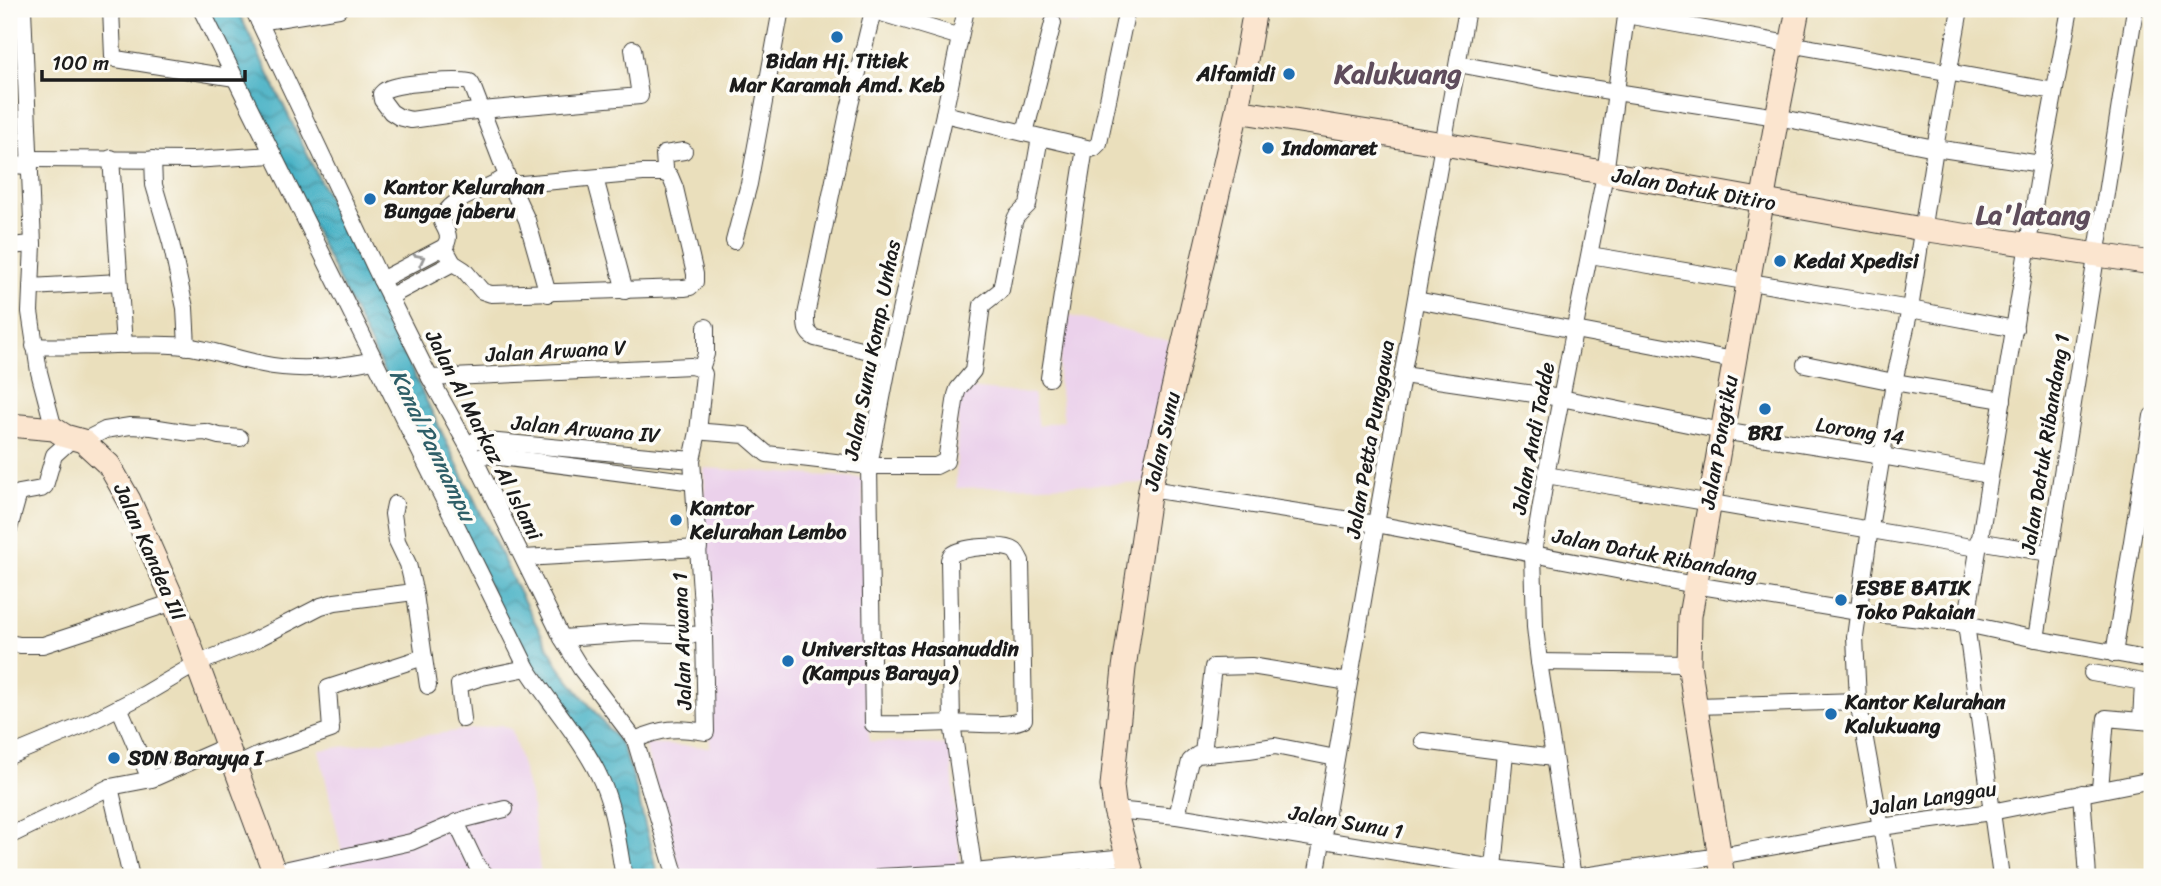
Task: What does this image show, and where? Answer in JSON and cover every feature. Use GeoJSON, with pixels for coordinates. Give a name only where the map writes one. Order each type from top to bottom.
{"type":"FeatureCollection","features":[{"type":"Feature","properties":{"kind":"street"},"geometry":{"type":"LineString","coordinates":[[23,9],[16,55],[29,162],[33,244],[30,312],[39,372],[70,436]]}},
{"type":"Feature","properties":{"kind":"street"},"geometry":{"type":"LineString","coordinates":[[111,9],[113,56],[116,59],[235,78]]}},
{"type":"Feature","properties":{"kind":"street"},"geometry":{"type":"LineString","coordinates":[[201,9],[527,668],[582,747],[601,781],[612,811],[624,877]]}},
{"type":"Feature","properties":{"kind":"street"},"geometry":{"type":"LineString","coordinates":[[256,16],[339,9]]}},
{"type":"Feature","properties":{"kind":"street"},"geometry":{"type":"LineString","coordinates":[[734,241],[748,184],[781,9]]}},
{"type":"Feature","properties":{"kind":"street","name":"Jalan Sunu Komp. Unhas"},"geometry":{"type":"LineString","coordinates":[[952,723],[873,724],[869,466],[890,356],[966,9]]}},
{"type":"Feature","properties":{"kind":"street"},"geometry":{"type":"LineString","coordinates":[[1049,378],[1091,147],[1127,9]]}},
{"type":"Feature","properties":{"kind":"street","name":"Jalan Sunu"},"geometry":{"type":"LineString","coordinates":[[1130,867],[1115,810],[1112,786],[1124,668],[1150,489],[1237,111],[1255,9]]}},
{"type":"Feature","properties":{"kind":"street","name":"Jalan Petta Punggawa"},"geometry":{"type":"LineString","coordinates":[[1316,877],[1468,9]]}},
{"type":"Feature","properties":{"kind":"street","name":"Jalan Pongtiku"},"geometry":{"type":"LineString","coordinates":[[1721,867],[1689,664],[1688,641],[1695,585],[1734,360],[1798,9]]}},
{"type":"Feature","properties":{"kind":"street"},"geometry":{"type":"LineString","coordinates":[[1890,877],[1858,701],[1855,636],[1882,456],[1910,309],[1960,9]]}},
{"type":"Feature","properties":{"kind":"street"},"geometry":{"type":"LineString","coordinates":[[2001,877],[1966,624],[2041,164],[2070,9]]}},
{"type":"Feature","properties":{"kind":"street","name":"Jalan Datuk Ribandang 1"},"geometry":{"type":"LineString","coordinates":[[2035,639],[2135,9]]}},
{"type":"Feature","properties":{"kind":"street"},"geometry":{"type":"LineString","coordinates":[[890,356],[815,338],[808,334],[806,328],[806,315],[870,10],[960,37]]}},
{"type":"Feature","properties":{"kind":"street"},"geometry":{"type":"LineString","coordinates":[[1627,12],[1792,45],[2054,91]]}},
{"type":"Feature","properties":{"kind":"street","name":"Jalan Andi Tadde"},"geometry":{"type":"LineString","coordinates":[[1573,877],[1539,662],[1533,553],[1605,174],[1627,12]]}},
{"type":"Feature","properties":{"kind":"street","name":"Jalan Al Markaz Al Islami"},"geometry":{"type":"LineString","coordinates":[[256,16],[389,297],[430,378],[464,437],[562,638],[635,740],[676,877]]}},
{"type":"Feature","properties":{"kind":"street"},"geometry":{"type":"LineString","coordinates":[[706,432],[745,435],[767,454],[869,466],[936,466],[946,461],[956,394],[973,371],[982,305],[1001,290],[1014,222],[1028,205],[1033,135],[1053,23]]}},
{"type":"Feature","properties":{"kind":"street"},"geometry":{"type":"LineString","coordinates":[[548,293],[527,220],[509,181],[482,110],[472,85],[467,81],[393,86],[381,94],[391,112],[411,120],[482,110],[640,96],[633,49]]}},
{"type":"Feature","properties":{"kind":"street"},"geometry":{"type":"LineString","coordinates":[[1458,64],[1777,117],[1935,148],[2041,164]]}},
{"type":"Feature","properties":{"kind":"street","name":"Jalan Datuk Ditiro"},"geometry":{"type":"LineString","coordinates":[[1237,111],[1922,229],[2152,263]]}},
{"type":"Feature","properties":{"kind":"street"},"geometry":{"type":"LineString","coordinates":[[944,114],[1091,147]]}},
{"type":"Feature","properties":{"kind":"street"},"geometry":{"type":"LineString","coordinates":[[663,173],[666,168],[664,154],[684,151]]}},
{"type":"Feature","properties":{"kind":"street"},"geometry":{"type":"LineString","coordinates":[[9,165],[111,158],[193,160],[273,155]]}},
{"type":"Feature","properties":{"kind":"street"},"geometry":{"type":"LineString","coordinates":[[111,158],[124,345]]}},
{"type":"Feature","properties":{"kind":"street"},"geometry":{"type":"LineString","coordinates":[[153,159],[154,185],[171,243],[185,308],[187,346]]}},
{"type":"Feature","properties":{"kind":"street"},"geometry":{"type":"LineString","coordinates":[[381,280],[444,247],[449,241],[442,222],[446,211],[467,196],[501,181],[663,173],[673,181],[695,282],[684,288],[491,294],[482,291],[464,270],[453,263],[444,247]]}},
{"type":"Feature","properties":{"kind":"street"},"geometry":{"type":"LineString","coordinates":[[595,178],[625,290]]}},
{"type":"Feature","properties":{"kind":"street"},"geometry":{"type":"LineString","coordinates":[[9,246],[33,244]]}},
{"type":"Feature","properties":{"kind":"street"},"geometry":{"type":"LineString","coordinates":[[1590,255],[1910,309],[2015,330]]}},
{"type":"Feature","properties":{"kind":"street"},"geometry":{"type":"LineString","coordinates":[[389,297],[453,263]]}},
{"type":"Feature","properties":{"kind":"street"},"geometry":{"type":"LineString","coordinates":[[31,287],[119,282]]}},
{"type":"Feature","properties":{"kind":"street"},"geometry":{"type":"LineString","coordinates":[[1416,300],[1734,360]]}},
{"type":"Feature","properties":{"kind":"street","name":"Jalan Arwana 1"},"geometry":{"type":"LineString","coordinates":[[635,740],[672,728],[706,732],[704,635],[692,460],[704,379],[701,369],[706,354],[706,327]]}},
{"type":"Feature","properties":{"kind":"street"},"geometry":{"type":"LineString","coordinates":[[34,346],[187,346],[264,365],[295,369],[332,368],[374,360]]}},
{"type":"Feature","properties":{"kind":"street"},"geometry":{"type":"LineString","coordinates":[[1805,363],[1895,382],[2003,400]]}},
{"type":"Feature","properties":{"kind":"street","name":"Jalan Arwana V"},"geometry":{"type":"LineString","coordinates":[[430,378],[683,366],[701,369]]}},
{"type":"Feature","properties":{"kind":"street","name":"Lorong 14"},"geometry":{"type":"LineString","coordinates":[[1403,375],[1562,398],[1722,431],[1990,475]]}},
{"type":"Feature","properties":{"kind":"street"},"geometry":{"type":"LineString","coordinates":[[2114,654],[2152,416]]}},
{"type":"Feature","properties":{"kind":"street"},"geometry":{"type":"LineString","coordinates":[[9,425],[70,436],[130,426],[152,426],[240,438]]}},
{"type":"Feature","properties":{"kind":"street"},"geometry":{"type":"LineString","coordinates":[[9,529],[19,493],[45,486],[54,455],[70,436]]}},
{"type":"Feature","properties":{"kind":"street","name":"Jalan Kandea III"},"geometry":{"type":"LineString","coordinates":[[70,436],[109,465],[120,484],[174,602],[276,875]]}},
{"type":"Feature","properties":{"kind":"street","name":"Jalan Arwana IV"},"geometry":{"type":"LineString","coordinates":[[476,440],[692,460]]}},
{"type":"Feature","properties":{"kind":"street"},"geometry":{"type":"LineString","coordinates":[[484,455],[694,482]]}},
{"type":"Feature","properties":{"kind":"street"},"geometry":{"type":"LineString","coordinates":[[1546,475],[1709,504],[2049,553]]}},
{"type":"Feature","properties":{"kind":"street","name":"Jalan Datuk Ribandang"},"geometry":{"type":"LineString","coordinates":[[1150,489],[1376,524],[1695,585],[1858,612],[1966,624],[2152,660]]}},
{"type":"Feature","properties":{"kind":"street"},"geometry":{"type":"LineString","coordinates":[[395,504],[393,514],[397,541],[408,564],[414,592],[428,686]]}},
{"type":"Feature","properties":{"kind":"street"},"geometry":{"type":"LineString","coordinates":[[524,558],[699,548]]}},
{"type":"Feature","properties":{"kind":"street"},"geometry":{"type":"LineString","coordinates":[[952,723],[1013,723],[1022,721],[1025,715],[1021,561],[1015,552],[1006,548],[961,550],[951,555],[949,560],[952,723],[974,872]]}},
{"type":"Feature","properties":{"kind":"street"},"geometry":{"type":"LineString","coordinates":[[9,756],[46,742],[120,707],[196,664],[248,643],[321,606],[335,601],[414,592]]}},
{"type":"Feature","properties":{"kind":"street"},"geometry":{"type":"LineString","coordinates":[[9,643],[43,645],[174,602]]}},
{"type":"Feature","properties":{"kind":"street"},"geometry":{"type":"LineString","coordinates":[[562,638],[637,633],[704,635]]}},
{"type":"Feature","properties":{"kind":"street"},"geometry":{"type":"LineString","coordinates":[[9,836],[110,787],[232,756],[259,755],[331,730],[328,688],[424,657]]}},
{"type":"Feature","properties":{"kind":"street"},"geometry":{"type":"LineString","coordinates":[[1539,662],[1689,664]]}},
{"type":"Feature","properties":{"kind":"street"},"geometry":{"type":"LineString","coordinates":[[1203,753],[1211,670],[1215,666],[1251,666],[1349,682]]}},
{"type":"Feature","properties":{"kind":"street"},"geometry":{"type":"LineString","coordinates":[[463,719],[459,685],[482,677],[527,668]]}},
{"type":"Feature","properties":{"kind":"street"},"geometry":{"type":"LineString","coordinates":[[2092,673],[2143,682],[2146,721],[2106,718],[2100,789]]}},
{"type":"Feature","properties":{"kind":"street"},"geometry":{"type":"LineString","coordinates":[[1697,706],[1858,701]]}},
{"type":"Feature","properties":{"kind":"street"},"geometry":{"type":"LineString","coordinates":[[120,707],[150,779]]}},
{"type":"Feature","properties":{"kind":"street"},"geometry":{"type":"LineString","coordinates":[[1423,741],[1553,758]]}},
{"type":"Feature","properties":{"kind":"street"},"geometry":{"type":"LineString","coordinates":[[1177,816],[1192,757],[1203,753],[1275,746],[1336,758]]}},
{"type":"Feature","properties":{"kind":"street"},"geometry":{"type":"LineString","coordinates":[[1494,868],[1505,753]]}},
{"type":"Feature","properties":{"kind":"street","name":"Jalan Langgau"},"geometry":{"type":"LineString","coordinates":[[1573,877],[1721,867],[1881,827],[1991,812],[2152,780]]}},
{"type":"Feature","properties":{"kind":"street"},"geometry":{"type":"LineString","coordinates":[[110,787],[131,877]]}},
{"type":"Feature","properties":{"kind":"street"},"geometry":{"type":"LineString","coordinates":[[2082,793],[2088,877]]}},
{"type":"Feature","properties":{"kind":"street"},"geometry":{"type":"LineString","coordinates":[[276,875],[411,842],[456,822],[505,809]]}},
{"type":"Feature","properties":{"kind":"street","name":"Jalan Sunu 1"},"geometry":{"type":"LineString","coordinates":[[1115,810],[1177,816],[1494,868],[1573,877]]}},
{"type":"Feature","properties":{"kind":"street"},"geometry":{"type":"LineString","coordinates":[[456,822],[477,866],[488,877]]}},
{"type":"Feature","properties":{"kind":"street"},"geometry":{"type":"LineString","coordinates":[[880,877],[1130,867]]}},
{"type":"Feature","properties":{"kind":"shaded area"},"geometry":{"type":"Polygon","coordinates":[[[993,9],[1076,9],[1079,25],[993,9]]]}},
{"type":"Feature","properties":{"kind":"shaded area"},"geometry":{"type":"Polygon","coordinates":[[[1066,315],[1169,341],[1150,483],[956,488],[958,402],[966,388],[1033,394],[1039,426],[1064,420],[1058,378],[1066,315]]]}},
{"type":"Feature","properties":{"kind":"shaded area","name":"Universitas Hasanuddin (Kampus Baraya)"},"geometry":{"type":"Polygon","coordinates":[[[704,468],[863,478],[869,741],[950,745],[961,869],[775,877],[682,877],[644,744],[710,747],[704,468]]]}},
{"type":"Feature","properties":{"kind":"shaded area"},"geometry":{"type":"Polygon","coordinates":[[[501,725],[512,730],[531,799],[541,877],[294,877],[291,864],[342,852],[319,750],[501,725]]]}},
{"type":"Feature","properties":{"kind":"water","name":"Kanal Pannampu"},"geometry":{"type":"Polygon","coordinates":[[[206,9],[237,9],[519,592],[560,669],[621,744],[633,776],[658,877],[628,877],[614,814],[531,672],[206,9]]]}},
{"type":"Feature","properties":{"kind":"place","name":"Bidan Hj. Titiek Mar Karamah Amd. Keb"},"geometry":{"type":"Point","coordinates":[837,37]}},
{"type":"Feature","properties":{"kind":"place","name":"Alfamidi"},"geometry":{"type":"Point","coordinates":[1289,74]}},
{"type":"Feature","properties":{"kind":"place","name":"Indomaret"},"geometry":{"type":"Point","coordinates":[1268,148]}},
{"type":"Feature","properties":{"kind":"place","name":"Kantor Kelurahan Bungae jaberu"},"geometry":{"type":"Point","coordinates":[370,199]}},
{"type":"Feature","properties":{"kind":"place","name":"Kedai Xpedisi"},"geometry":{"type":"Point","coordinates":[1780,261]}},
{"type":"Feature","properties":{"kind":"place","name":"BRI"},"geometry":{"type":"Point","coordinates":[1765,409]}},
{"type":"Feature","properties":{"kind":"place","name":"Kantor Kelurahan Lembo"},"geometry":{"type":"Point","coordinates":[676,520]}},
{"type":"Feature","properties":{"kind":"place","name":"ESBE BATIK Toko Pakaian"},"geometry":{"type":"Point","coordinates":[1841,600]}},
{"type":"Feature","properties":{"kind":"place","name":"Universitas Hasanuddin (Kampus Baraya)"},"geometry":{"type":"Point","coordinates":[788,661]}},
{"type":"Feature","properties":{"kind":"place","name":"Kantor Kelurahan Kalukuang"},"geometry":{"type":"Point","coordinates":[1831,714]}},
{"type":"Feature","properties":{"kind":"place","name":"SDN Barayya I"},"geometry":{"type":"Point","coordinates":[114,758]}},
{"type":"Feature","properties":{"kind":"district","name":"Kalukuang"},"geometry":{"type":"Point","coordinates":[1398,73]}},
{"type":"Feature","properties":{"kind":"district","name":"La'latang"},"geometry":{"type":"Point","coordinates":[2033,214]}}]}
